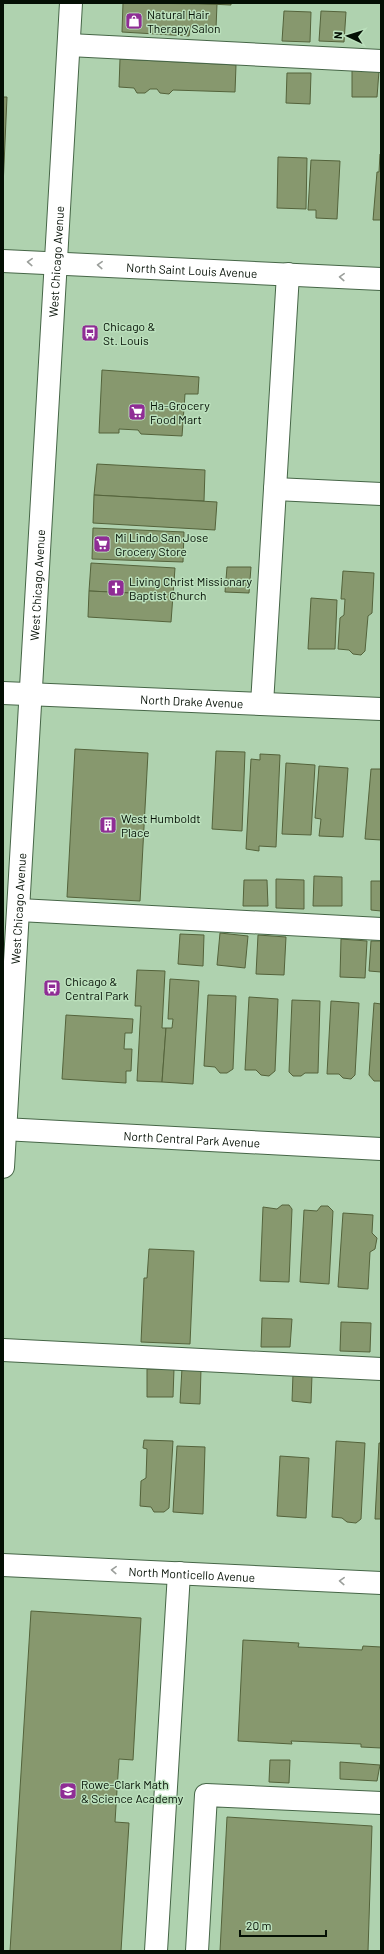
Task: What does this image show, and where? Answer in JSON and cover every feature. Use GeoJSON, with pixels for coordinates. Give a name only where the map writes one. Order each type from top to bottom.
{"type":"FeatureCollection","features":[{"type":"Feature","properties":{"kind":"street","name":"West Chicago Avenue"},"geometry":{"type":"LineString","coordinates":[[3,1167],[71,3]]}},
{"type":"Feature","properties":{"kind":"street"},"geometry":{"type":"LineString","coordinates":[[68,45],[381,61]]}},
{"type":"Feature","properties":{"kind":"street","name":"North Saint Louis Avenue"},"geometry":{"type":"LineString","coordinates":[[3,261],[381,279]]}},
{"type":"Feature","properties":{"kind":"street"},"geometry":{"type":"LineString","coordinates":[[262,704],[288,274]]}},
{"type":"Feature","properties":{"kind":"street"},"geometry":{"type":"LineString","coordinates":[[275,489],[381,494]]}},
{"type":"Feature","properties":{"kind":"street","name":"North Drake Avenue"},"geometry":{"type":"LineString","coordinates":[[3,693],[381,709]]}},
{"type":"Feature","properties":{"kind":"street"},"geometry":{"type":"LineString","coordinates":[[19,910],[381,928]]}},
{"type":"Feature","properties":{"kind":"street","name":"North Central Park Avenue"},"geometry":{"type":"LineString","coordinates":[[4,1130],[381,1149]]}},
{"type":"Feature","properties":{"kind":"street"},"geometry":{"type":"LineString","coordinates":[[3,1350],[381,1369]]}},
{"type":"Feature","properties":{"kind":"street","name":"North Monticello Avenue"},"geometry":{"type":"LineString","coordinates":[[3,1565],[381,1583]]}},
{"type":"Feature","properties":{"kind":"street"},"geometry":{"type":"LineString","coordinates":[[156,1951],[179,1573]]}},
{"type":"Feature","properties":{"kind":"street"},"geometry":{"type":"LineString","coordinates":[[197,1951],[206,1795],[381,1803]]}},
{"type":"Feature","properties":{"kind":"building"},"geometry":{"type":"Polygon","coordinates":[[[123,3],[217,4],[216,28],[190,27],[189,36],[122,32],[123,3]]]}},
{"type":"Feature","properties":{"kind":"building"},"geometry":{"type":"Polygon","coordinates":[[[188,3],[231,3],[231,5],[188,3]]]}},
{"type":"Feature","properties":{"kind":"building"},"geometry":{"type":"Polygon","coordinates":[[[284,11],[311,12],[310,42],[282,41],[284,11]]]}},
{"type":"Feature","properties":{"kind":"building"},"geometry":{"type":"Polygon","coordinates":[[[321,11],[346,12],[344,42],[319,41],[321,11]]]}},
{"type":"Feature","properties":{"kind":"building"},"geometry":{"type":"Polygon","coordinates":[[[120,59],[236,65],[235,92],[173,90],[169,94],[160,93],[157,89],[150,89],[145,93],[137,93],[134,88],[119,87],[120,59]]]}},
{"type":"Feature","properties":{"kind":"building"},"geometry":{"type":"Polygon","coordinates":[[[352,69],[379,71],[377,97],[352,97],[352,69]]]}},
{"type":"Feature","properties":{"kind":"building"},"geometry":{"type":"Polygon","coordinates":[[[287,73],[311,73],[310,104],[286,103],[287,73]]]}},
{"type":"Feature","properties":{"kind":"building"},"geometry":{"type":"Polygon","coordinates":[[[3,97],[7,97],[3,187],[3,97]]]}},
{"type":"Feature","properties":{"kind":"building"},"geometry":{"type":"Polygon","coordinates":[[[380,154],[381,220],[373,220],[377,172],[379,172],[380,154]]]}},
{"type":"Feature","properties":{"kind":"building"},"geometry":{"type":"Polygon","coordinates":[[[278,157],[307,158],[306,209],[277,208],[278,157]]]}},
{"type":"Feature","properties":{"kind":"building"},"geometry":{"type":"Polygon","coordinates":[[[311,160],[340,161],[337,219],[316,218],[316,210],[308,210],[311,160]]]}},
{"type":"Feature","properties":{"kind":"building"},"geometry":{"type":"Polygon","coordinates":[[[102,370],[199,377],[198,394],[185,394],[182,436],[141,434],[138,430],[119,429],[119,433],[99,433],[102,370]]]}},
{"type":"Feature","properties":{"kind":"building"},"geometry":{"type":"Polygon","coordinates":[[[97,464],[205,470],[204,501],[94,495],[97,464]]]}},
{"type":"Feature","properties":{"kind":"building"},"geometry":{"type":"Polygon","coordinates":[[[94,495],[217,502],[215,530],[93,523],[94,495]]]}},
{"type":"Feature","properties":{"kind":"building"},"geometry":{"type":"Polygon","coordinates":[[[93,528],[184,532],[183,562],[92,559],[93,528]]]}},
{"type":"Feature","properties":{"kind":"building"},"geometry":{"type":"Polygon","coordinates":[[[91,563],[175,568],[173,595],[89,591],[91,563]]]}},
{"type":"Feature","properties":{"kind":"building"},"geometry":{"type":"Polygon","coordinates":[[[227,567],[251,567],[249,593],[225,592],[227,567]]]}},
{"type":"Feature","properties":{"kind":"building"},"geometry":{"type":"Polygon","coordinates":[[[343,571],[374,573],[372,613],[368,616],[365,651],[361,655],[353,654],[349,650],[338,649],[340,618],[344,615],[345,599],[341,599],[343,571]]]}},
{"type":"Feature","properties":{"kind":"building"},"geometry":{"type":"Polygon","coordinates":[[[89,591],[173,595],[171,622],[88,617],[89,591]]]}},
{"type":"Feature","properties":{"kind":"building"},"geometry":{"type":"Polygon","coordinates":[[[311,598],[337,600],[335,649],[308,649],[311,598]]]}},
{"type":"Feature","properties":{"kind":"building","name":"West Humboldt Place"},"geometry":{"type":"Polygon","coordinates":[[[75,749],[148,753],[140,901],[67,897],[75,749]]]}},
{"type":"Feature","properties":{"kind":"building"},"geometry":{"type":"Polygon","coordinates":[[[216,751],[245,752],[242,831],[212,829],[216,751]]]}},
{"type":"Feature","properties":{"kind":"building"},"geometry":{"type":"Polygon","coordinates":[[[260,754],[280,755],[276,847],[259,846],[259,851],[246,849],[251,759],[260,760],[260,754]]]}},
{"type":"Feature","properties":{"kind":"building"},"geometry":{"type":"Polygon","coordinates":[[[286,763],[315,765],[311,835],[282,834],[286,763]]]}},
{"type":"Feature","properties":{"kind":"building"},"geometry":{"type":"Polygon","coordinates":[[[319,766],[348,768],[343,837],[319,836],[321,819],[315,818],[319,766]]]}},
{"type":"Feature","properties":{"kind":"building"},"geometry":{"type":"Polygon","coordinates":[[[371,769],[381,769],[381,840],[365,839],[371,769]]]}},
{"type":"Feature","properties":{"kind":"building"},"geometry":{"type":"Polygon","coordinates":[[[314,876],[342,877],[342,906],[313,906],[314,876]]]}},
{"type":"Feature","properties":{"kind":"building"},"geometry":{"type":"Polygon","coordinates":[[[276,879],[304,880],[304,909],[276,908],[276,879]]]}},
{"type":"Feature","properties":{"kind":"building"},"geometry":{"type":"Polygon","coordinates":[[[244,880],[267,880],[268,906],[243,906],[244,880]]]}},
{"type":"Feature","properties":{"kind":"building"},"geometry":{"type":"Polygon","coordinates":[[[371,881],[381,881],[381,911],[371,910],[371,881]]]}},
{"type":"Feature","properties":{"kind":"building"},"geometry":{"type":"Polygon","coordinates":[[[220,933],[248,936],[245,968],[217,965],[220,933]]]}},
{"type":"Feature","properties":{"kind":"building"},"geometry":{"type":"Polygon","coordinates":[[[180,934],[204,935],[203,966],[178,964],[180,934]]]}},
{"type":"Feature","properties":{"kind":"building"},"geometry":{"type":"Polygon","coordinates":[[[258,935],[286,937],[284,975],[256,974],[258,935]]]}},
{"type":"Feature","properties":{"kind":"building"},"geometry":{"type":"Polygon","coordinates":[[[341,939],[367,941],[365,978],[340,977],[341,939]]]}},
{"type":"Feature","properties":{"kind":"building"},"geometry":{"type":"Polygon","coordinates":[[[371,941],[381,941],[381,972],[369,971],[371,941]]]}},
{"type":"Feature","properties":{"kind":"building"},"geometry":{"type":"Polygon","coordinates":[[[137,970],[165,971],[162,1028],[166,1028],[162,1082],[137,1081],[141,1006],[135,1006],[137,970]]]}},
{"type":"Feature","properties":{"kind":"building"},"geometry":{"type":"Polygon","coordinates":[[[170,979],[199,981],[193,1084],[162,1082],[166,1028],[172,1028],[173,1019],[168,1019],[170,979]]]}},
{"type":"Feature","properties":{"kind":"building"},"geometry":{"type":"Polygon","coordinates":[[[208,995],[236,996],[233,1069],[227,1073],[220,1073],[215,1067],[204,1066],[208,995]]]}},
{"type":"Feature","properties":{"kind":"building"},"geometry":{"type":"Polygon","coordinates":[[[249,997],[278,999],[275,1071],[269,1076],[261,1075],[256,1070],[245,1070],[249,997]]]}},
{"type":"Feature","properties":{"kind":"building"},"geometry":{"type":"Polygon","coordinates":[[[292,1000],[320,1001],[318,1073],[305,1073],[301,1076],[293,1076],[289,1072],[292,1000]]]}},
{"type":"Feature","properties":{"kind":"building"},"geometry":{"type":"Polygon","coordinates":[[[331,1001],[359,1003],[355,1075],[351,1079],[343,1078],[339,1074],[327,1074],[331,1001]]]}},
{"type":"Feature","properties":{"kind":"building"},"geometry":{"type":"Polygon","coordinates":[[[374,1003],[381,1004],[381,1081],[374,1081],[369,1075],[374,1003]]]}},
{"type":"Feature","properties":{"kind":"building"},"geometry":{"type":"Polygon","coordinates":[[[66,1015],[133,1019],[132,1033],[125,1033],[124,1049],[132,1049],[131,1071],[126,1071],[126,1083],[62,1079],[66,1015]]]}},
{"type":"Feature","properties":{"kind":"building"},"geometry":{"type":"Polygon","coordinates":[[[282,1205],[289,1205],[292,1209],[289,1282],[260,1281],[263,1207],[277,1209],[282,1205]]]}},
{"type":"Feature","properties":{"kind":"building"},"geometry":{"type":"Polygon","coordinates":[[[321,1206],[328,1206],[333,1211],[329,1284],[300,1282],[304,1210],[317,1211],[321,1206]]]}},
{"type":"Feature","properties":{"kind":"building"},"geometry":{"type":"Polygon","coordinates":[[[343,1213],[373,1215],[372,1233],[377,1238],[375,1249],[370,1252],[368,1289],[338,1287],[343,1213]]]}},
{"type":"Feature","properties":{"kind":"building"},"geometry":{"type":"Polygon","coordinates":[[[149,1249],[194,1251],[190,1344],[141,1342],[144,1278],[147,1278],[149,1249]]]}},
{"type":"Feature","properties":{"kind":"building"},"geometry":{"type":"Polygon","coordinates":[[[262,1318],[292,1319],[290,1347],[261,1347],[262,1318]]]}},
{"type":"Feature","properties":{"kind":"building"},"geometry":{"type":"Polygon","coordinates":[[[341,1322],[371,1323],[370,1352],[340,1351],[341,1322]]]}},
{"type":"Feature","properties":{"kind":"building"},"geometry":{"type":"Polygon","coordinates":[[[182,1368],[201,1369],[200,1404],[180,1403],[182,1368]]]}},
{"type":"Feature","properties":{"kind":"building"},"geometry":{"type":"Polygon","coordinates":[[[147,1369],[174,1369],[173,1397],[147,1397],[147,1369]]]}},
{"type":"Feature","properties":{"kind":"building"},"geometry":{"type":"Polygon","coordinates":[[[293,1374],[312,1375],[311,1403],[292,1401],[293,1374]]]}},
{"type":"Feature","properties":{"kind":"building"},"geometry":{"type":"Polygon","coordinates":[[[144,1440],[173,1441],[169,1508],[164,1512],[154,1512],[151,1507],[140,1506],[141,1481],[146,1478],[147,1449],[143,1448],[144,1440]]]}},
{"type":"Feature","properties":{"kind":"building"},"geometry":{"type":"Polygon","coordinates":[[[336,1441],[365,1443],[361,1519],[356,1523],[347,1522],[342,1518],[332,1517],[336,1441]]]}},
{"type":"Feature","properties":{"kind":"building"},"geometry":{"type":"Polygon","coordinates":[[[379,1443],[381,1443],[381,1519],[375,1519],[379,1443]]]}},
{"type":"Feature","properties":{"kind":"building"},"geometry":{"type":"Polygon","coordinates":[[[177,1446],[205,1447],[203,1514],[173,1512],[177,1446]]]}},
{"type":"Feature","properties":{"kind":"building"},"geometry":{"type":"Polygon","coordinates":[[[280,1456],[309,1458],[306,1518],[277,1516],[280,1456]]]}},
{"type":"Feature","properties":{"kind":"building","name":"Rowe-Clark Math & Science Academy"},"geometry":{"type":"Polygon","coordinates":[[[31,1611],[141,1618],[133,1760],[119,1759],[115,1822],[129,1823],[121,1951],[10,1951],[31,1611]]]}},
{"type":"Feature","properties":{"kind":"building"},"geometry":{"type":"Polygon","coordinates":[[[243,1640],[299,1643],[298,1647],[362,1650],[363,1646],[381,1647],[381,1748],[361,1747],[361,1744],[291,1741],[292,1744],[238,1741],[243,1640]]]}},
{"type":"Feature","properties":{"kind":"building"},"geometry":{"type":"Polygon","coordinates":[[[270,1760],[290,1760],[289,1783],[269,1782],[270,1760]]]}},
{"type":"Feature","properties":{"kind":"building"},"geometry":{"type":"Polygon","coordinates":[[[340,1762],[380,1765],[377,1781],[340,1779],[340,1762]]]}},
{"type":"Feature","properties":{"kind":"building"},"geometry":{"type":"Polygon","coordinates":[[[227,1817],[372,1826],[368,1951],[220,1951],[227,1817]]]}},
{"type":"Feature","properties":{"kind":"place","name":"Natural Hair Therapy Salon"},"geometry":{"type":"Point","coordinates":[134,21]}},
{"type":"Feature","properties":{"kind":"place","name":"Chicago & St. Louis"},"geometry":{"type":"Point","coordinates":[90,333]}},
{"type":"Feature","properties":{"kind":"place","name":"Ha-Grocery Food Mart"},"geometry":{"type":"Point","coordinates":[137,412]}},
{"type":"Feature","properties":{"kind":"place","name":"Mi Lindo San Jose Grocery Store"},"geometry":{"type":"Point","coordinates":[102,544]}},
{"type":"Feature","properties":{"kind":"place","name":"Living Christ Missionary Baptist Church"},"geometry":{"type":"Point","coordinates":[116,588]}},
{"type":"Feature","properties":{"kind":"place","name":"West Humboldt Place"},"geometry":{"type":"Point","coordinates":[108,825]}},
{"type":"Feature","properties":{"kind":"place","name":"Chicago & Central Park"},"geometry":{"type":"Point","coordinates":[52,988]}},
{"type":"Feature","properties":{"kind":"place","name":"Rowe-Clark Math & Science Academy"},"geometry":{"type":"Point","coordinates":[68,1791]}}]}
